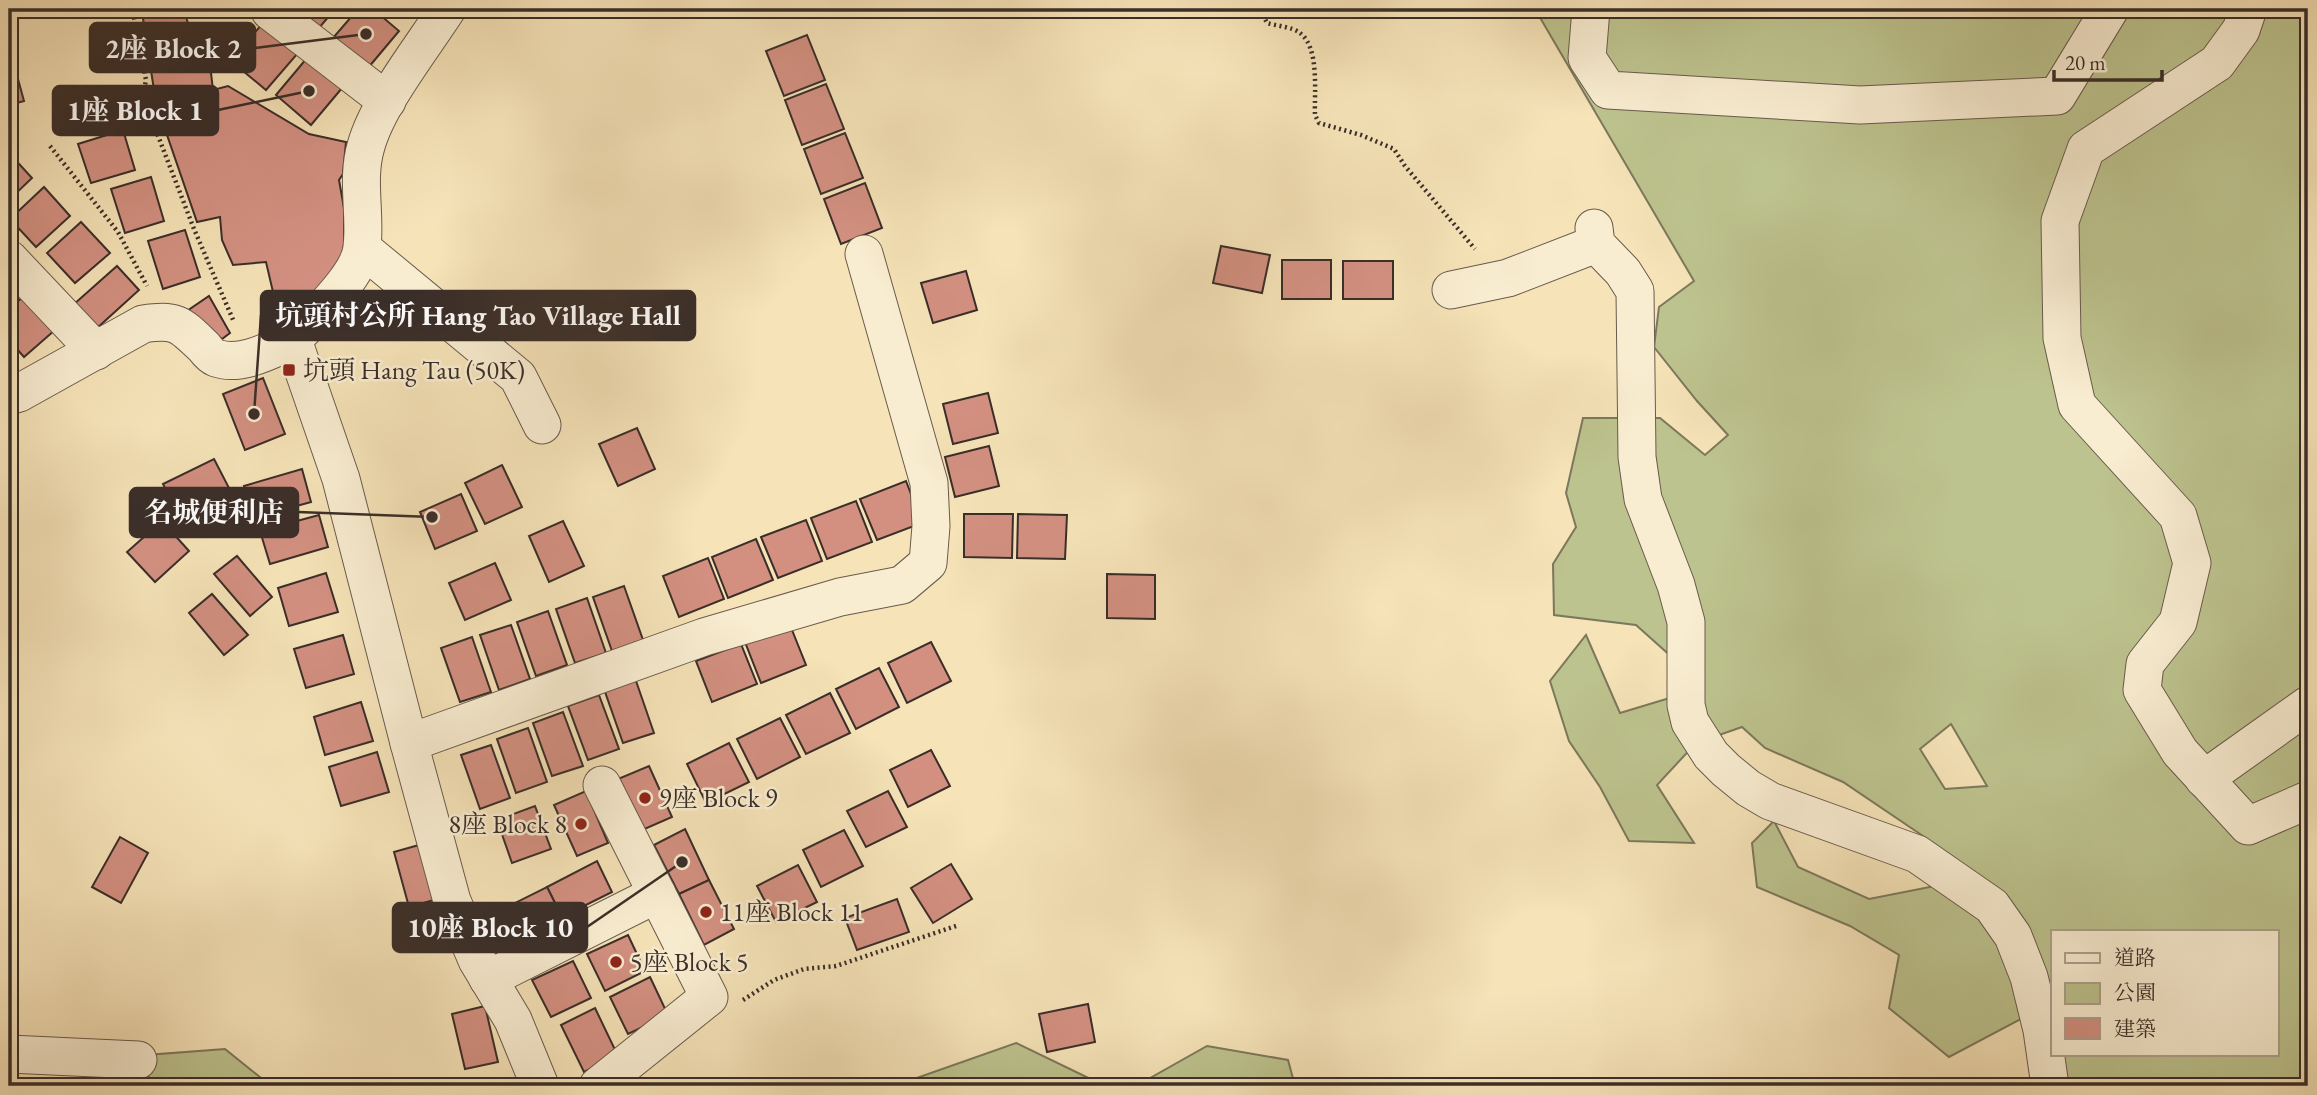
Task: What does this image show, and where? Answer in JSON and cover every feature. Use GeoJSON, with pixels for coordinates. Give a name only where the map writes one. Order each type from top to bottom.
{"type":"FeatureCollection","features":[{"type":"Feature","properties":{"kind":"street"},"geometry":{"type":"LineString","coordinates":[[9,396],[143,324],[165,321],[183,327],[214,358],[230,360],[254,357],[293,340],[353,275],[363,249],[361,191],[365,148],[379,114],[447,9]]}},
{"type":"Feature","properties":{"kind":"street"},"geometry":{"type":"LineString","coordinates":[[1591,9],[1587,58],[1608,90],[1860,105],[2057,96],[2110,9]]}},
{"type":"Feature","properties":{"kind":"street"},"geometry":{"type":"LineString","coordinates":[[2248,9],[2241,30],[2217,63],[2086,149],[2060,221],[2062,338],[2077,405],[2178,516],[2192,563],[2178,622],[2145,664],[2142,690],[2180,752],[2248,826],[2308,800]]}},
{"type":"Feature","properties":{"kind":"street"},"geometry":{"type":"LineString","coordinates":[[270,12],[387,101]]}},
{"type":"Feature","properties":{"kind":"street"},"geometry":{"type":"LineString","coordinates":[[1451,290],[1508,278],[1595,236],[1623,272],[1635,291],[1637,457],[1643,499],[1676,585],[1686,622],[1686,705],[1696,734],[1726,770],[1759,795],[1917,854],[1992,906],[2013,936],[2029,977],[2042,1030],[2050,1086]]}},
{"type":"Feature","properties":{"kind":"street"},"geometry":{"type":"LineString","coordinates":[[363,249],[518,377],[542,425]]}},
{"type":"Feature","properties":{"kind":"street"},"geometry":{"type":"LineString","coordinates":[[409,743],[704,637],[840,597],[902,585],[928,563],[931,526],[929,483],[864,254]]}},
{"type":"Feature","properties":{"kind":"street"},"geometry":{"type":"LineString","coordinates":[[14,276],[96,351]]}},
{"type":"Feature","properties":{"kind":"street"},"geometry":{"type":"LineString","coordinates":[[293,340],[341,479],[452,901],[477,960],[513,1020],[540,1086]]}},
{"type":"Feature","properties":{"kind":"street"},"geometry":{"type":"LineString","coordinates":[[2204,779],[2308,705]]}},
{"type":"Feature","properties":{"kind":"street"},"geometry":{"type":"LineString","coordinates":[[598,1086],[709,997],[602,785]]}},
{"type":"Feature","properties":{"kind":"street"},"geometry":{"type":"LineString","coordinates":[[488,979],[657,894]]}},
{"type":"Feature","properties":{"kind":"street"},"geometry":{"type":"LineString","coordinates":[[9,1054],[138,1060]]}},
{"type":"Feature","properties":{"kind":"path"},"geometry":{"type":"LineString","coordinates":[[127,9],[134,18],[146,80],[143,97],[194,229],[237,328],[254,357]]}},
{"type":"Feature","properties":{"kind":"path"},"geometry":{"type":"LineString","coordinates":[[1264,9],[1267,23],[1300,32],[1310,45],[1315,115],[1319,122],[1394,149],[1405,166],[1490,267],[1508,278]]}},
{"type":"Feature","properties":{"kind":"path"},"geometry":{"type":"LineString","coordinates":[[50,146],[118,232],[165,321]]}},
{"type":"Feature","properties":{"kind":"path"},"geometry":{"type":"LineString","coordinates":[[735,1005],[774,981],[804,969],[836,966],[959,925]]}},
{"type":"Feature","properties":{"kind":"green space"},"geometry":{"type":"Polygon","coordinates":[[[1535,9],[2308,9],[2308,1086],[2062,1086],[2056,1056],[2278,1056],[2278,930],[2051,930],[2051,1003],[1949,1057],[1889,1008],[1899,955],[1850,926],[1757,887],[1752,843],[1774,821],[1798,867],[1869,899],[1930,887],[1926,838],[1843,782],[1765,748],[1742,727],[1696,743],[1657,785],[1694,843],[1629,841],[1600,787],[1569,741],[1550,681],[1586,635],[1620,713],[1673,697],[1674,659],[1636,625],[1554,615],[1553,564],[1576,527],[1566,493],[1583,418],[1660,418],[1705,455],[1728,435],[1654,347],[1659,307],[1694,281],[1535,9]],[[1951,724],[1920,749],[1945,789],[1987,786],[1951,724]]]}},
{"type":"Feature","properties":{"kind":"green space"},"geometry":{"type":"Polygon","coordinates":[[[1016,1043],[1105,1086],[894,1086],[1016,1043]]]}},
{"type":"Feature","properties":{"kind":"green space"},"geometry":{"type":"Polygon","coordinates":[[[1207,1046],[1288,1060],[1295,1086],[1136,1086],[1207,1046]]]}},
{"type":"Feature","properties":{"kind":"green space"},"geometry":{"type":"Polygon","coordinates":[[[225,1049],[271,1086],[150,1086],[146,1055],[225,1049]]]}},
{"type":"Feature","properties":{"kind":"building"},"geometry":{"type":"Polygon","coordinates":[[[139,9],[184,9],[197,57],[211,73],[213,90],[228,86],[309,134],[346,142],[343,174],[339,180],[344,208],[344,245],[340,263],[299,312],[291,305],[290,291],[273,292],[266,262],[233,265],[222,240],[220,217],[197,222],[156,103],[142,12],[139,9]]]}},
{"type":"Feature","properties":{"kind":"building"},"geometry":{"type":"Polygon","coordinates":[[[297,9],[335,9],[319,28],[297,9]]]}},
{"type":"Feature","properties":{"kind":"building"},"geometry":{"type":"Polygon","coordinates":[[[358,9],[373,9],[399,31],[368,68],[333,38],[358,9]]]}},
{"type":"Feature","properties":{"kind":"building"},"geometry":{"type":"Polygon","coordinates":[[[262,24],[298,53],[266,90],[231,61],[262,24]]]}},
{"type":"Feature","properties":{"kind":"building"},"geometry":{"type":"Polygon","coordinates":[[[807,35],[825,80],[784,96],[766,51],[807,35]]]}},
{"type":"Feature","properties":{"kind":"building"},"geometry":{"type":"Polygon","coordinates":[[[9,46],[24,101],[9,105],[9,46]]]}},
{"type":"Feature","properties":{"kind":"building"},"geometry":{"type":"Polygon","coordinates":[[[307,58],[342,88],[311,125],[276,95],[307,58]]]}},
{"type":"Feature","properties":{"kind":"building"},"geometry":{"type":"Polygon","coordinates":[[[826,84],[844,129],[802,145],[785,100],[826,84]]]}},
{"type":"Feature","properties":{"kind":"building"},"geometry":{"type":"Polygon","coordinates":[[[123,130],[135,170],[91,183],[78,144],[123,130]]]}},
{"type":"Feature","properties":{"kind":"building"},"geometry":{"type":"Polygon","coordinates":[[[845,133],[863,178],[821,194],[804,149],[845,133]]]}},
{"type":"Feature","properties":{"kind":"building"},"geometry":{"type":"Polygon","coordinates":[[[9,153],[32,178],[9,200],[9,153]]]}},
{"type":"Feature","properties":{"kind":"building"},"geometry":{"type":"Polygon","coordinates":[[[151,177],[164,221],[125,233],[111,189],[151,177]]]}},
{"type":"Feature","properties":{"kind":"building"},"geometry":{"type":"Polygon","coordinates":[[[865,183],[882,228],[841,244],[824,199],[865,183]]]}},
{"type":"Feature","properties":{"kind":"building"},"geometry":{"type":"Polygon","coordinates":[[[44,187],[70,216],[36,247],[10,219],[44,187]]]}},
{"type":"Feature","properties":{"kind":"building"},"geometry":{"type":"Polygon","coordinates":[[[81,222],[110,253],[75,283],[47,253],[81,222]]]}},
{"type":"Feature","properties":{"kind":"building"},"geometry":{"type":"Polygon","coordinates":[[[185,230],[200,277],[163,289],[148,241],[185,230]]]}},
{"type":"Feature","properties":{"kind":"building"},"geometry":{"type":"Polygon","coordinates":[[[1221,246],[1270,255],[1262,293],[1213,283],[1221,246]]]}},
{"type":"Feature","properties":{"kind":"building"},"geometry":{"type":"Polygon","coordinates":[[[1282,260],[1331,260],[1331,299],[1282,299],[1282,260]]]}},
{"type":"Feature","properties":{"kind":"building"},"geometry":{"type":"Polygon","coordinates":[[[1343,261],[1393,261],[1393,299],[1343,299],[1343,261]]]}},
{"type":"Feature","properties":{"kind":"building"},"geometry":{"type":"Polygon","coordinates":[[[117,266],[139,290],[96,329],[73,305],[117,266]]]}},
{"type":"Feature","properties":{"kind":"building"},"geometry":{"type":"Polygon","coordinates":[[[966,271],[977,310],[933,323],[921,283],[966,271]]]}},
{"type":"Feature","properties":{"kind":"building"},"geometry":{"type":"Polygon","coordinates":[[[24,296],[55,330],[24,357],[9,340],[9,309],[24,296]]]}},
{"type":"Feature","properties":{"kind":"building"},"geometry":{"type":"Polygon","coordinates":[[[209,296],[230,333],[222,339],[184,313],[209,296]]]}},
{"type":"Feature","properties":{"kind":"building"},"geometry":{"type":"Polygon","coordinates":[[[263,378],[285,434],[245,450],[223,394],[263,378]]]}},
{"type":"Feature","properties":{"kind":"building"},"geometry":{"type":"Polygon","coordinates":[[[988,393],[998,433],[953,444],[943,404],[988,393]]]}},
{"type":"Feature","properties":{"kind":"building"},"geometry":{"type":"Polygon","coordinates":[[[637,428],[655,469],[618,486],[599,444],[637,428]]]}},
{"type":"Feature","properties":{"kind":"building"},"geometry":{"type":"Polygon","coordinates":[[[989,446],[999,486],[955,497],[945,457],[989,446]]]}},
{"type":"Feature","properties":{"kind":"building"},"geometry":{"type":"Polygon","coordinates":[[[214,459],[229,488],[178,514],[163,484],[214,459]]]}},
{"type":"Feature","properties":{"kind":"building"},"geometry":{"type":"Polygon","coordinates":[[[502,465],[522,507],[485,524],[465,483],[502,465]]]}},
{"type":"Feature","properties":{"kind":"building"},"geometry":{"type":"Polygon","coordinates":[[[302,469],[311,502],[253,518],[244,486],[302,469]]]}},
{"type":"Feature","properties":{"kind":"building"},"geometry":{"type":"Polygon","coordinates":[[[906,481],[922,523],[877,540],[860,499],[906,481]]]}},
{"type":"Feature","properties":{"kind":"building"},"geometry":{"type":"Polygon","coordinates":[[[461,494],[477,531],[435,549],[420,512],[461,494]]]}},
{"type":"Feature","properties":{"kind":"building"},"geometry":{"type":"Polygon","coordinates":[[[856,501],[872,542],[827,559],[811,518],[856,501]]]}},
{"type":"Feature","properties":{"kind":"building"},"geometry":{"type":"Polygon","coordinates":[[[964,514],[1013,514],[1012,558],[964,557],[964,514]]]}},
{"type":"Feature","properties":{"kind":"building"},"geometry":{"type":"Polygon","coordinates":[[[1018,514],[1067,515],[1065,559],[1017,558],[1018,514]]]}},
{"type":"Feature","properties":{"kind":"building"},"geometry":{"type":"Polygon","coordinates":[[[319,515],[328,547],[270,564],[260,531],[319,515]]]}},
{"type":"Feature","properties":{"kind":"building"},"geometry":{"type":"Polygon","coordinates":[[[806,520],[822,561],[778,578],[761,537],[806,520]]]}},
{"type":"Feature","properties":{"kind":"building"},"geometry":{"type":"Polygon","coordinates":[[[162,521],[189,551],[155,582],[127,552],[162,521]]]}},
{"type":"Feature","properties":{"kind":"building"},"geometry":{"type":"Polygon","coordinates":[[[563,521],[584,566],[549,582],[529,536],[563,521]]]}},
{"type":"Feature","properties":{"kind":"building"},"geometry":{"type":"Polygon","coordinates":[[[756,539],[773,580],[728,598],[712,557],[756,539]]]}},
{"type":"Feature","properties":{"kind":"building"},"geometry":{"type":"Polygon","coordinates":[[[237,556],[272,597],[250,616],[214,574],[237,556]]]}},
{"type":"Feature","properties":{"kind":"building"},"geometry":{"type":"Polygon","coordinates":[[[708,558],[724,599],[679,617],[663,576],[708,558]]]}},
{"type":"Feature","properties":{"kind":"building"},"geometry":{"type":"Polygon","coordinates":[[[495,563],[511,600],[465,620],[449,583],[495,563]]]}},
{"type":"Feature","properties":{"kind":"building"},"geometry":{"type":"Polygon","coordinates":[[[326,573],[338,612],[289,626],[278,588],[326,573]]]}},
{"type":"Feature","properties":{"kind":"building"},"geometry":{"type":"Polygon","coordinates":[[[1107,574],[1155,575],[1155,619],[1107,618],[1107,574]]]}},
{"type":"Feature","properties":{"kind":"building"},"geometry":{"type":"Polygon","coordinates":[[[624,586],[643,640],[612,651],[593,597],[624,586]]]}},
{"type":"Feature","properties":{"kind":"building"},"geometry":{"type":"Polygon","coordinates":[[[212,594],[248,635],[224,655],[189,613],[212,594]]]}},
{"type":"Feature","properties":{"kind":"building"},"geometry":{"type":"Polygon","coordinates":[[[587,598],[606,653],[575,663],[556,609],[587,598]]]}},
{"type":"Feature","properties":{"kind":"building"},"geometry":{"type":"Polygon","coordinates":[[[548,611],[567,665],[536,676],[517,622],[548,611]]]}},
{"type":"Feature","properties":{"kind":"building"},"geometry":{"type":"Polygon","coordinates":[[[511,625],[530,679],[499,690],[480,635],[511,625]]]}},
{"type":"Feature","properties":{"kind":"building"},"geometry":{"type":"Polygon","coordinates":[[[790,625],[806,665],[761,683],[745,642],[790,625]]]}},
{"type":"Feature","properties":{"kind":"building"},"geometry":{"type":"Polygon","coordinates":[[[343,635],[354,674],[306,688],[294,649],[343,635]]]}},
{"type":"Feature","properties":{"kind":"building"},"geometry":{"type":"Polygon","coordinates":[[[472,637],[491,692],[460,702],[441,648],[472,637]]]}},
{"type":"Feature","properties":{"kind":"building"},"geometry":{"type":"Polygon","coordinates":[[[931,642],[951,681],[907,703],[888,663],[931,642]]]}},
{"type":"Feature","properties":{"kind":"building"},"geometry":{"type":"Polygon","coordinates":[[[741,644],[757,684],[712,702],[696,661],[741,644]]]}},
{"type":"Feature","properties":{"kind":"building"},"geometry":{"type":"Polygon","coordinates":[[[879,668],[899,707],[856,729],[836,689],[879,668]]]}},
{"type":"Feature","properties":{"kind":"building"},"geometry":{"type":"Polygon","coordinates":[[[635,678],[654,733],[623,743],[604,689],[635,678]]]}},
{"type":"Feature","properties":{"kind":"building"},"geometry":{"type":"Polygon","coordinates":[[[830,693],[850,733],[806,754],[786,715],[830,693]]]}},
{"type":"Feature","properties":{"kind":"building"},"geometry":{"type":"Polygon","coordinates":[[[599,695],[619,749],[588,760],[568,706],[599,695]]]}},
{"type":"Feature","properties":{"kind":"building"},"geometry":{"type":"Polygon","coordinates":[[[361,702],[373,741],[325,755],[314,717],[361,702]]]}},
{"type":"Feature","properties":{"kind":"building"},"geometry":{"type":"Polygon","coordinates":[[[563,712],[583,766],[552,776],[533,723],[563,712]]]}},
{"type":"Feature","properties":{"kind":"building"},"geometry":{"type":"Polygon","coordinates":[[[780,718],[800,757],[757,779],[737,739],[780,718]]]}},
{"type":"Feature","properties":{"kind":"building"},"geometry":{"type":"Polygon","coordinates":[[[528,728],[547,782],[516,793],[497,739],[528,728]]]}},
{"type":"Feature","properties":{"kind":"building"},"geometry":{"type":"Polygon","coordinates":[[[729,743],[749,782],[706,803],[687,764],[729,743]]]}},
{"type":"Feature","properties":{"kind":"building"},"geometry":{"type":"Polygon","coordinates":[[[491,745],[510,798],[480,809],[461,755],[491,745]]]}},
{"type":"Feature","properties":{"kind":"building"},"geometry":{"type":"Polygon","coordinates":[[[931,750],[950,786],[908,807],[890,770],[931,750]]]}},
{"type":"Feature","properties":{"kind":"building"},"geometry":{"type":"Polygon","coordinates":[[[377,752],[389,792],[341,806],[329,767],[377,752]]]}},
{"type":"Feature","properties":{"kind":"building","name":"9座 Block 9"},"geometry":{"type":"Polygon","coordinates":[[[649,766],[672,817],[640,831],[618,779],[649,766]]]}},
{"type":"Feature","properties":{"kind":"building"},"geometry":{"type":"Polygon","coordinates":[[[9,775],[17,778],[9,806],[9,775]]]}},
{"type":"Feature","properties":{"kind":"building","name":"8座 Block 8"},"geometry":{"type":"Polygon","coordinates":[[[586,791],[608,843],[577,856],[554,805],[586,791]]]}},
{"type":"Feature","properties":{"kind":"building"},"geometry":{"type":"Polygon","coordinates":[[[888,791],[907,827],[866,847],[847,811],[888,791]]]}},
{"type":"Feature","properties":{"kind":"building"},"geometry":{"type":"Polygon","coordinates":[[[535,806],[551,849],[512,863],[497,820],[535,806]]]}},
{"type":"Feature","properties":{"kind":"building"},"geometry":{"type":"Polygon","coordinates":[[[685,829],[709,880],[679,894],[654,845],[685,829]]]}},
{"type":"Feature","properties":{"kind":"building"},"geometry":{"type":"Polygon","coordinates":[[[844,830],[863,866],[821,887],[803,850],[844,830]]]}},
{"type":"Feature","properties":{"kind":"building"},"geometry":{"type":"Polygon","coordinates":[[[120,837],[148,853],[121,903],[92,887],[120,837]]]}},
{"type":"Feature","properties":{"kind":"building"},"geometry":{"type":"Polygon","coordinates":[[[426,843],[441,898],[409,907],[394,852],[426,843]]]}},
{"type":"Feature","properties":{"kind":"building"},"geometry":{"type":"Polygon","coordinates":[[[597,861],[612,892],[562,917],[547,887],[597,861]]]}},
{"type":"Feature","properties":{"kind":"building"},"geometry":{"type":"Polygon","coordinates":[[[951,864],[972,899],[933,923],[911,888],[951,864]]]}},
{"type":"Feature","properties":{"kind":"building"},"geometry":{"type":"Polygon","coordinates":[[[798,865],[817,902],[776,922],[757,886],[798,865]]]}},
{"type":"Feature","properties":{"kind":"building","name":"11座 Block 11"},"geometry":{"type":"Polygon","coordinates":[[[709,880],[734,929],[704,945],[679,894],[709,880]]]}},
{"type":"Feature","properties":{"kind":"building"},"geometry":{"type":"Polygon","coordinates":[[[547,887],[562,917],[512,942],[497,912],[547,887]]]}},
{"type":"Feature","properties":{"kind":"building"},"geometry":{"type":"Polygon","coordinates":[[[897,899],[909,932],[857,950],[845,918],[897,899]]]}},
{"type":"Feature","properties":{"kind":"building","name":"5座 Block 5"},"geometry":{"type":"Polygon","coordinates":[[[628,935],[645,971],[605,991],[587,954],[628,935]]]}},
{"type":"Feature","properties":{"kind":"building"},"geometry":{"type":"Polygon","coordinates":[[[573,961],[591,998],[551,1017],[532,980],[573,961]]]}},
{"type":"Feature","properties":{"kind":"building"},"geometry":{"type":"Polygon","coordinates":[[[650,977],[668,1015],[628,1034],[610,997],[650,977]]]}},
{"type":"Feature","properties":{"kind":"building"},"geometry":{"type":"Polygon","coordinates":[[[1088,1004],[1095,1042],[1047,1052],[1039,1014],[1088,1004]]]}},
{"type":"Feature","properties":{"kind":"building"},"geometry":{"type":"Polygon","coordinates":[[[485,1006],[498,1062],[465,1069],[452,1014],[485,1006]]]}},
{"type":"Feature","properties":{"kind":"building"},"geometry":{"type":"Polygon","coordinates":[[[595,1008],[618,1056],[584,1072],[561,1025],[595,1008]]]}},
{"type":"Feature","properties":{"kind":"place","name":"2座 Block 2"},"geometry":{"type":"Point","coordinates":[366,34]}},
{"type":"Feature","properties":{"kind":"place","name":"1座 Block 1"},"geometry":{"type":"Point","coordinates":[309,91]}},
{"type":"Feature","properties":{"kind":"place","name":"坑頭 Hang Tau (50K)"},"geometry":{"type":"Point","coordinates":[289,370]}},
{"type":"Feature","properties":{"kind":"place","name":"坑頭村公所 Hang Tao Village Hall"},"geometry":{"type":"Point","coordinates":[254,414]}},
{"type":"Feature","properties":{"kind":"place","name":"名城便利店"},"geometry":{"type":"Point","coordinates":[432,517]}},
{"type":"Feature","properties":{"kind":"place","name":"9座 Block 9"},"geometry":{"type":"Point","coordinates":[645,798]}},
{"type":"Feature","properties":{"kind":"place","name":"8座 Block 8"},"geometry":{"type":"Point","coordinates":[581,824]}},
{"type":"Feature","properties":{"kind":"place","name":"10座 Block 10"},"geometry":{"type":"Point","coordinates":[682,862]}},
{"type":"Feature","properties":{"kind":"place","name":"11座 Block 11"},"geometry":{"type":"Point","coordinates":[706,912]}},
{"type":"Feature","properties":{"kind":"place","name":"5座 Block 5"},"geometry":{"type":"Point","coordinates":[616,962]}}]}
